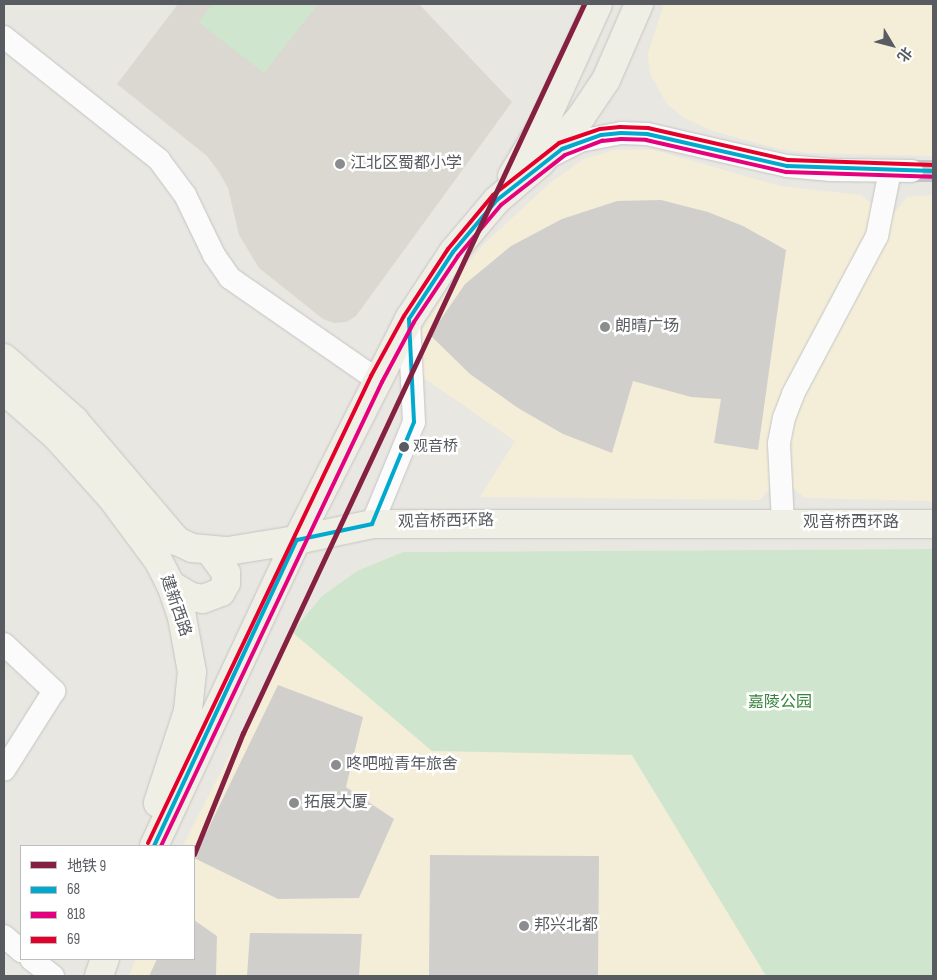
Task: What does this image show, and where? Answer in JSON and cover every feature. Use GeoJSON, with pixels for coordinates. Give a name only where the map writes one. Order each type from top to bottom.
{"type":"FeatureCollection","features":[{"type":"Feature","properties":{"kind":"main road"},"geometry":{"type":"LineString","coordinates":[[154,845],[376,379],[409,319],[453,252],[497,200],[545,121],[598,4]]}},
{"type":"Feature","properties":{"kind":"main road"},"geometry":{"type":"LineString","coordinates":[[497,200],[540,163],[581,117],[606,80],[639,4]]}},
{"type":"Feature","properties":{"kind":"main road"},"geometry":{"type":"LineString","coordinates":[[4,358],[74,420],[177,541],[192,548],[210,551],[298,540]]}},
{"type":"Feature","properties":{"kind":"main road","name":"建新西路"},"geometry":{"type":"LineString","coordinates":[[4,390],[56,436],[111,497],[158,560],[171,585],[189,647],[192,672],[188,711],[144,845]]}},
{"type":"Feature","properties":{"kind":"main road","name":"观音桥西环路"},"geometry":{"type":"LineString","coordinates":[[298,540],[372,524],[933,524]]}},
{"type":"Feature","properties":{"kind":"main road"},"geometry":{"type":"LineString","coordinates":[[171,585],[191,597],[203,599],[221,592],[226,582],[226,573],[210,551]]}},
{"type":"Feature","properties":{"kind":"main road"},"geometry":{"type":"LineString","coordinates":[[99,976],[105,960]]}},
{"type":"Feature","properties":{"kind":"street"},"geometry":{"type":"LineString","coordinates":[[4,37],[159,160],[185,195],[214,255],[230,278],[376,379]]}},
{"type":"Feature","properties":{"kind":"street"},"geometry":{"type":"LineString","coordinates":[[540,163],[580,141],[621,133],[646,134],[787,166],[901,171],[877,236],[793,394],[784,418],[779,442],[783,523]]}},
{"type":"Feature","properties":{"kind":"street"},"geometry":{"type":"LineString","coordinates":[[372,524],[414,422],[409,319]]}},
{"type":"Feature","properties":{"kind":"street"},"geometry":{"type":"LineString","coordinates":[[4,644],[54,692],[4,770]]}},
{"type":"Feature","properties":{"kind":"street"},"geometry":{"type":"LineString","coordinates":[[4,936],[20,950]]}},
{"type":"Feature","properties":{"kind":"street"},"geometry":{"type":"LineString","coordinates":[[32,960],[53,976]]}},
{"type":"Feature","properties":{"kind":"shaded area","name":"江北区蜀都小学"},"geometry":{"type":"Polygon","coordinates":[[[178,4],[419,4],[512,102],[356,316],[346,322],[334,323],[323,319],[259,268],[239,235],[228,188],[207,156],[117,84],[178,4]]]}},
{"type":"Feature","properties":{"kind":"shaded area"},"geometry":{"type":"Polygon","coordinates":[[[664,4],[933,4],[933,156],[808,153],[776,148],[713,131],[686,119],[667,104],[650,74],[648,53],[664,4]]]}},
{"type":"Feature","properties":{"kind":"shaded area","name":"朗晴广场"},"geometry":{"type":"Polygon","coordinates":[[[614,150],[654,150],[780,186],[860,195],[875,206],[868,235],[770,444],[769,490],[760,500],[480,497],[515,441],[418,374],[416,339],[452,283],[483,245],[551,182],[584,159],[614,150]]]}},
{"type":"Feature","properties":{"kind":"shaded area"},"geometry":{"type":"Polygon","coordinates":[[[933,195],[933,501],[805,498],[791,486],[789,445],[793,421],[802,397],[895,212],[907,197],[933,195]]]}},
{"type":"Feature","properties":{"kind":"shaded area"},"geometry":{"type":"Polygon","coordinates":[[[933,549],[933,976],[129,976],[136,960],[195,960],[195,845],[184,845],[292,632],[322,596],[357,571],[403,552],[933,549]]]}},
{"type":"Feature","properties":{"kind":"green space"},"geometry":{"type":"Polygon","coordinates":[[[213,4],[318,4],[264,73],[198,22],[213,4]]]}},
{"type":"Feature","properties":{"kind":"green space","name":"嘉陵公园"},"geometry":{"type":"Polygon","coordinates":[[[933,549],[933,976],[766,976],[632,755],[432,751],[292,632],[322,596],[357,571],[403,552],[933,549]]]}},
{"type":"Feature","properties":{"kind":"building","name":"朗晴广场"},"geometry":{"type":"Polygon","coordinates":[[[661,200],[708,212],[743,226],[786,250],[758,450],[714,443],[721,399],[691,397],[633,381],[612,453],[563,434],[518,408],[470,374],[430,335],[465,284],[511,246],[562,219],[617,201],[661,200]]]}},
{"type":"Feature","properties":{"kind":"building","name":"拓展大厦"},"geometry":{"type":"Polygon","coordinates":[[[278,685],[363,717],[346,787],[394,819],[359,898],[278,899],[195,858],[278,685]]]}},
{"type":"Feature","properties":{"kind":"building","name":"邦兴北都"},"geometry":{"type":"Polygon","coordinates":[[[430,855],[599,856],[598,976],[429,976],[430,855]]]}},
{"type":"Feature","properties":{"kind":"building"},"geometry":{"type":"Polygon","coordinates":[[[195,921],[217,936],[216,976],[149,976],[157,960],[195,960],[195,921]]]}},
{"type":"Feature","properties":{"kind":"building"},"geometry":{"type":"Polygon","coordinates":[[[250,933],[362,934],[359,976],[247,976],[250,933]]]}},
{"type":"Feature","properties":{"kind":"tunnel"},"geometry":{"type":"LineString","coordinates":[[912,171],[933,171]]}},
{"type":"Feature","properties":{"kind":"metro line","name":"9"},"geometry":{"type":"LineString","coordinates":[[195,852],[243,733],[584,4]]}},
{"type":"Feature","properties":{"kind":"transit line","name":"69"},"geometry":{"type":"LineString","coordinates":[[148,843],[371,376],[404,316],[448,249],[493,195],[559,143],[600,129],[620,127],[648,128],[788,160],[933,165]]}},
{"type":"Feature","properties":{"kind":"transit line","name":"68"},"geometry":{"type":"LineString","coordinates":[[154,845],[297,540],[372,524],[414,422],[409,319],[453,252],[497,200],[562,149],[601,135],[621,133],[647,134],[787,166],[933,171]]}},
{"type":"Feature","properties":{"kind":"transit line","name":"818"},"geometry":{"type":"LineString","coordinates":[[161,845],[382,382],[414,322],[458,256],[501,205],[565,155],[602,141],[621,139],[646,140],[786,172],[933,177]]}},
{"type":"Feature","properties":{"kind":"place","name":"江北区蜀都小学"},"geometry":{"type":"Point","coordinates":[340,164]}},
{"type":"Feature","properties":{"kind":"place","name":"朗晴广场"},"geometry":{"type":"Point","coordinates":[605,327]}},
{"type":"Feature","properties":{"kind":"place","name":"观音桥"},"geometry":{"type":"Point","coordinates":[404,447]}},
{"type":"Feature","properties":{"kind":"place","name":"咚吧啦青年旅舍"},"geometry":{"type":"Point","coordinates":[336,765]}},
{"type":"Feature","properties":{"kind":"place","name":"拓展大厦"},"geometry":{"type":"Point","coordinates":[294,803]}},
{"type":"Feature","properties":{"kind":"place","name":"邦兴北都"},"geometry":{"type":"Point","coordinates":[524,926]}}]}
